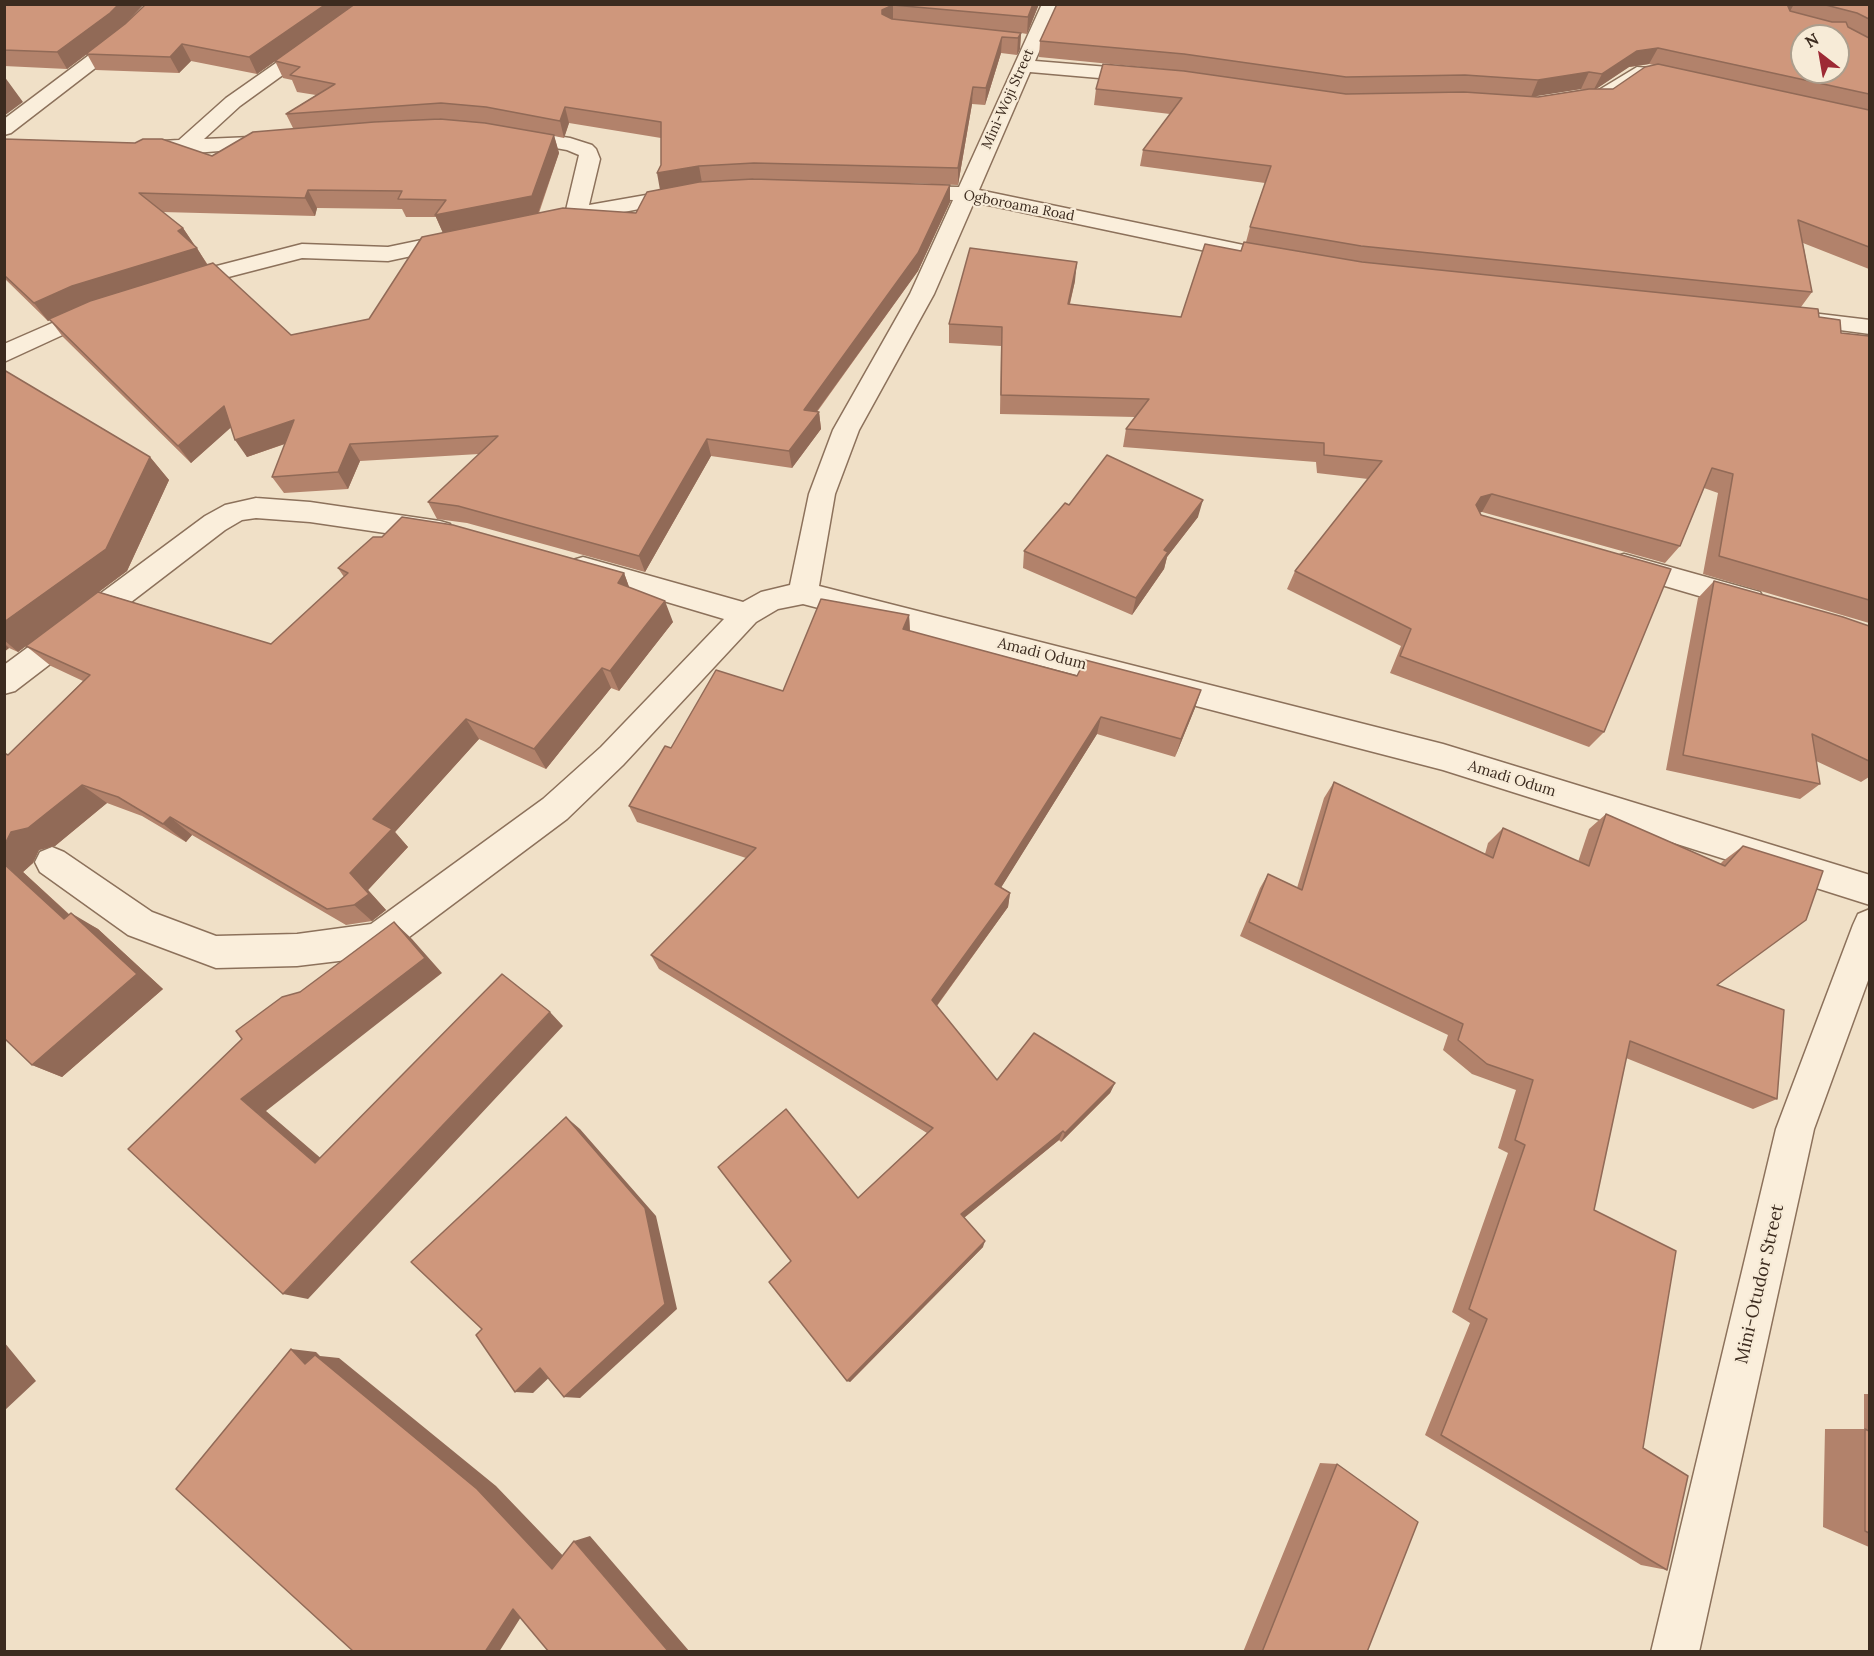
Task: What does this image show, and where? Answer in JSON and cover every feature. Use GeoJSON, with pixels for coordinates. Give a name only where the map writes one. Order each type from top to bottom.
{"type":"FeatureCollection","features":[{"type":"Feature","properties":{"kind":"street"},"geometry":{"type":"LineString","coordinates":[[4,129],[127,35],[159,4]]}},
{"type":"Feature","properties":{"kind":"street"},"geometry":{"type":"LineString","coordinates":[[182,148],[233,102],[372,4]]}},
{"type":"Feature","properties":{"kind":"street","name":"Mini-Woji Street"},"geometry":{"type":"LineString","coordinates":[[967,194],[1022,66],[1052,4]]}},
{"type":"Feature","properties":{"kind":"street"},"geometry":{"type":"LineString","coordinates":[[1010,40],[1033,42]]}},
{"type":"Feature","properties":{"kind":"street"},"geometry":{"type":"LineString","coordinates":[[1022,66],[1169,78]]}},
{"type":"Feature","properties":{"kind":"street"},"geometry":{"type":"LineString","coordinates":[[1561,100],[1581,97],[1598,99],[1637,73],[1666,74],[1696,80]]}},
{"type":"Feature","properties":{"kind":"street"},"geometry":{"type":"LineString","coordinates":[[491,132],[585,149],[590,159],[576,213]]}},
{"type":"Feature","properties":{"kind":"street"},"geometry":{"type":"LineString","coordinates":[[123,148],[182,148],[295,140]]}},
{"type":"Feature","properties":{"kind":"street"},"geometry":{"type":"LineString","coordinates":[[532,223],[702,191]]}},
{"type":"Feature","properties":{"kind":"street","name":"Ogboroama Road"},"geometry":{"type":"LineString","coordinates":[[886,191],[967,194],[1279,258]]}},
{"type":"Feature","properties":{"kind":"street"},"geometry":{"type":"LineString","coordinates":[[334,972],[555,808],[612,756],[746,614],[771,600],[803,592],[822,494],[832,461],[846,430],[922,294],[967,194]]}},
{"type":"Feature","properties":{"kind":"street"},"geometry":{"type":"LineString","coordinates":[[159,290],[302,251],[388,254],[476,235]]}},
{"type":"Feature","properties":{"kind":"street"},"geometry":{"type":"LineString","coordinates":[[4,354],[94,311],[121,302]]}},
{"type":"Feature","properties":{"kind":"street"},"geometry":{"type":"LineString","coordinates":[[1776,315],[1869,327]]}},
{"type":"Feature","properties":{"kind":"street"},"geometry":{"type":"LineString","coordinates":[[4,682],[215,523],[235,512],[256,508],[310,512],[466,535]]}},
{"type":"Feature","properties":{"kind":"street"},"geometry":{"type":"LineString","coordinates":[[1594,556],[1775,607]]}},
{"type":"Feature","properties":{"kind":"street"},"geometry":{"type":"LineString","coordinates":[[556,560],[746,614]]}},
{"type":"Feature","properties":{"kind":"street","name":"Amadi Odum"},"geometry":{"type":"LineString","coordinates":[[803,592],[1443,757],[1869,890]]}},
{"type":"Feature","properties":{"kind":"street"},"geometry":{"type":"LineString","coordinates":[[52,862],[140,924],[216,952],[297,950],[379,939]]}},
{"type":"Feature","properties":{"kind":"street","name":"Mini-Otudor Street"},"geometry":{"type":"LineString","coordinates":[[1675,1652],[1795,1129],[1869,925]]}},
{"type":"Feature","properties":{"kind":"building"},"geometry":{"type":"Polygon","coordinates":[[[4,4],[119,4],[57,52],[4,50],[4,4]]]}},
{"type":"Feature","properties":{"kind":"building"},"geometry":{"type":"Polygon","coordinates":[[[146,4],[326,4],[249,57],[182,44],[170,57],[86,54],[125,24],[146,4]]]}},
{"type":"Feature","properties":{"kind":"building"},"geometry":{"type":"Polygon","coordinates":[[[355,4],[1033,4],[1028,17],[893,5],[882,10],[882,14],[892,19],[1021,33],[1018,38],[1002,37],[986,88],[973,87],[958,168],[754,163],[699,166],[657,173],[661,165],[661,122],[565,107],[560,121],[486,107],[441,103],[286,114],[335,84],[290,75],[300,67],[275,61],[355,4]]]}},
{"type":"Feature","properties":{"kind":"building"},"geometry":{"type":"Polygon","coordinates":[[[1057,4],[1787,4],[1790,11],[1847,24],[1790,24],[1790,77],[1658,48],[1637,51],[1602,74],[1589,72],[1538,80],[1465,75],[1346,77],[1184,54],[1040,41],[1057,4]]]}},
{"type":"Feature","properties":{"kind":"building"},"geometry":{"type":"Polygon","coordinates":[[[1822,4],[1869,4],[1869,19],[1857,13],[1822,4]]]}},
{"type":"Feature","properties":{"kind":"building"},"geometry":{"type":"Polygon","coordinates":[[[1850,28],[1869,38],[1869,94],[1823,84],[1850,84],[1850,28]]]}},
{"type":"Feature","properties":{"kind":"building"},"geometry":{"type":"Polygon","coordinates":[[[1103,64],[1184,71],[1346,94],[1464,92],[1538,97],[1589,89],[1613,89],[1645,67],[1658,64],[1869,110],[1869,247],[1798,220],[1812,292],[1361,246],[1250,227],[1271,166],[1143,150],[1182,98],[1096,89],[1103,64]]]}},
{"type":"Feature","properties":{"kind":"building"},"geometry":{"type":"Polygon","coordinates":[[[440,119],[485,123],[554,135],[532,196],[435,215],[446,200],[398,199],[402,191],[308,190],[305,198],[139,193],[183,228],[178,231],[197,248],[72,286],[34,303],[4,275],[4,139],[135,143],[143,139],[162,139],[212,156],[253,132],[440,119]]]}},
{"type":"Feature","properties":{"kind":"building"},"geometry":{"type":"Polygon","coordinates":[[[753,179],[950,185],[918,253],[804,410],[819,412],[789,451],[707,439],[639,556],[458,506],[428,502],[498,436],[350,444],[338,472],[272,477],[294,420],[235,440],[224,406],[178,446],[49,319],[90,301],[213,263],[291,335],[369,319],[422,237],[563,208],[636,213],[647,192],[699,182],[753,179]]]}},
{"type":"Feature","properties":{"kind":"building"},"geometry":{"type":"Polygon","coordinates":[[[1244,242],[1362,262],[1818,309],[1819,317],[1840,320],[1841,333],[1869,336],[1869,600],[1719,556],[1733,474],[1712,468],[1680,546],[1492,494],[1481,497],[1476,505],[1481,515],[1671,569],[1604,732],[1400,656],[1411,629],[1295,571],[1382,461],[1324,455],[1324,443],[1126,429],[1149,399],[1001,395],[1002,327],[949,324],[970,248],[1077,262],[1068,304],[1181,317],[1205,244],[1241,251],[1244,242]]]}},
{"type":"Feature","properties":{"kind":"building"},"geometry":{"type":"Polygon","coordinates":[[[4,370],[150,457],[106,549],[4,622],[4,370]]]}},
{"type":"Feature","properties":{"kind":"building"},"geometry":{"type":"Polygon","coordinates":[[[1107,455],[1203,500],[1164,550],[1168,552],[1136,598],[1024,551],[1065,503],[1069,505],[1107,455]]]}},
{"type":"Feature","properties":{"kind":"building"},"geometry":{"type":"Polygon","coordinates":[[[402,517],[453,525],[624,573],[618,583],[665,601],[610,671],[602,668],[534,749],[466,719],[373,819],[392,829],[350,873],[369,894],[354,905],[327,909],[170,817],[163,824],[118,797],[82,785],[28,828],[11,832],[4,846],[4,753],[8,755],[90,675],[26,646],[98,592],[271,644],[348,573],[338,568],[373,537],[382,537],[402,517]]]}},
{"type":"Feature","properties":{"kind":"building"},"geometry":{"type":"Polygon","coordinates":[[[1714,581],[1869,626],[1869,761],[1812,734],[1820,784],[1683,755],[1714,581]]]}},
{"type":"Feature","properties":{"kind":"building"},"geometry":{"type":"Polygon","coordinates":[[[821,599],[909,615],[903,629],[1077,676],[1085,660],[1201,690],[1181,739],[1101,717],[995,884],[1010,893],[932,1000],[997,1080],[1034,1033],[1115,1083],[1065,1133],[1063,1131],[961,1214],[985,1241],[847,1381],[769,1282],[791,1261],[718,1167],[786,1109],[858,1198],[933,1128],[651,955],[756,848],[629,806],[665,746],[671,748],[716,670],[783,691],[821,599]]]}},
{"type":"Feature","properties":{"kind":"building"},"geometry":{"type":"Polygon","coordinates":[[[1334,782],[1493,858],[1503,828],[1589,866],[1606,814],[1725,866],[1743,846],[1823,871],[1806,920],[1717,985],[1784,1010],[1777,1099],[1630,1041],[1594,1210],[1676,1251],[1643,1448],[1688,1476],[1667,1570],[1441,1435],[1487,1319],[1469,1309],[1525,1145],[1515,1140],[1533,1080],[1487,1064],[1458,1040],[1463,1024],[1249,922],[1268,874],[1302,890],[1334,782]]]}},
{"type":"Feature","properties":{"kind":"building"},"geometry":{"type":"Polygon","coordinates":[[[4,864],[64,919],[71,913],[137,974],[32,1065],[4,1038],[4,864]]]}},
{"type":"Feature","properties":{"kind":"building"},"geometry":{"type":"Polygon","coordinates":[[[394,922],[425,958],[241,1099],[315,1163],[502,974],[550,1012],[283,1294],[128,1149],[242,1039],[236,1031],[282,997],[300,992],[394,922]]]}},
{"type":"Feature","properties":{"kind":"building"},"geometry":{"type":"Polygon","coordinates":[[[566,1117],[645,1208],[665,1304],[564,1397],[540,1368],[515,1392],[476,1335],[482,1329],[411,1262],[566,1117]]]}},
{"type":"Feature","properties":{"kind":"building"},"geometry":{"type":"Polygon","coordinates":[[[291,1349],[305,1364],[315,1355],[477,1489],[552,1569],[574,1541],[669,1652],[549,1652],[513,1609],[485,1652],[354,1652],[176,1489],[291,1349]]]}},
{"type":"Feature","properties":{"kind":"building"},"geometry":{"type":"Polygon","coordinates":[[[1865,1429],[1869,1431],[1869,1533],[1865,1531],[1865,1429]]]}},
{"type":"Feature","properties":{"kind":"building"},"geometry":{"type":"Polygon","coordinates":[[[1337,1464],[1418,1522],[1367,1652],[1262,1652],[1337,1464]]]}}]}
